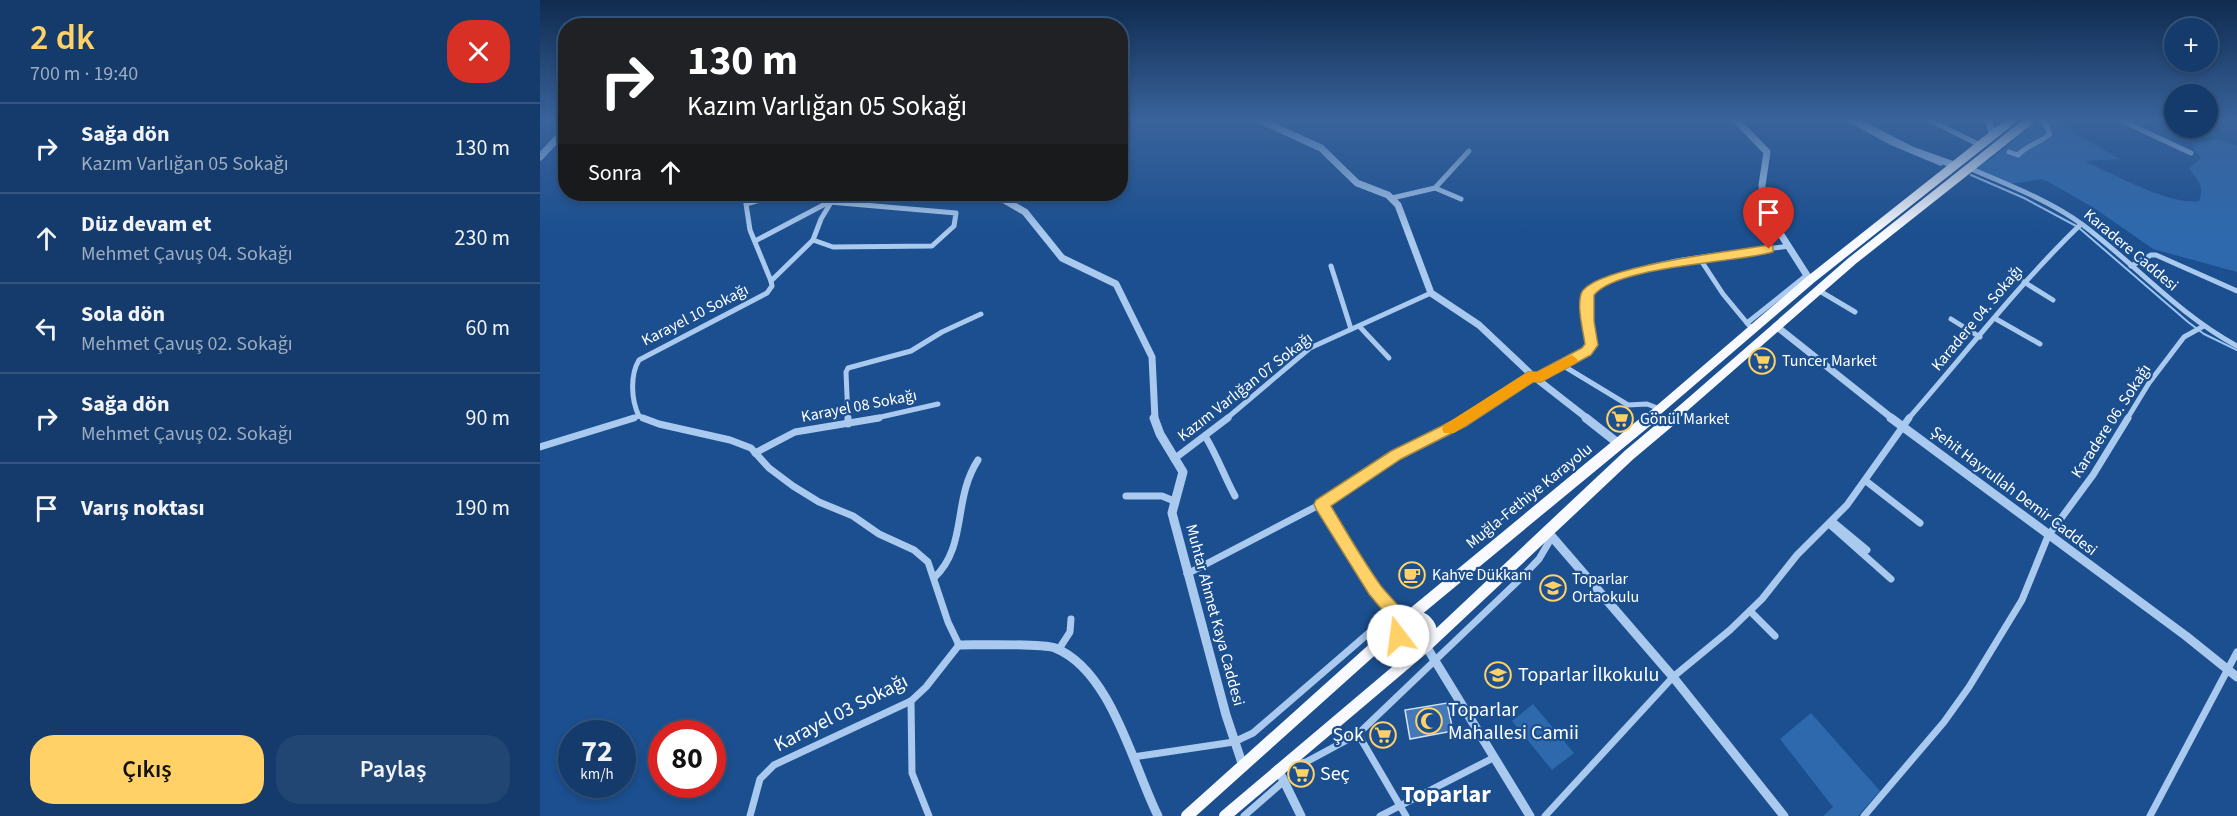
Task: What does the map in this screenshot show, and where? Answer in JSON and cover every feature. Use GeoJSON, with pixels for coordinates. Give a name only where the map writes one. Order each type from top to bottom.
{"type":"FeatureCollection","features":[{"type":"Feature","properties":{"kind":"highway","name":"Muğla-Fethiye Karayolu"},"geometry":{"type":"LineString","coordinates":[[1187,816],[1403,622],[1619,444],[1750,326],[1963,158]]}},
{"type":"Feature","properties":{"kind":"highway","name":"Muğla-Fethiye Karayolu"},"geometry":{"type":"LineString","coordinates":[[1225,816],[1426,646],[1550,534],[1629,455],[1776,326],[1982,158]]}},
{"type":"Feature","properties":{"kind":"highway"},"geometry":{"type":"LineString","coordinates":[[1413,617],[1428,624],[1431,634],[1426,646],[1413,649],[1403,645],[1398,636],[1403,622],[1413,617]]}},
{"type":"Feature","properties":{"kind":"street"},"geometry":{"type":"LineString","coordinates":[[1330,158],[1357,183],[1392,198],[1398,205],[1431,293],[1445,305],[1479,325],[1535,377],[1619,444]]}},
{"type":"Feature","properties":{"kind":"street"},"geometry":{"type":"LineString","coordinates":[[1392,198],[1435,188],[1462,158]]}},
{"type":"Feature","properties":{"kind":"street"},"geometry":{"type":"LineString","coordinates":[[1766,158],[1762,185],[1764,208],[1808,278]]}},
{"type":"Feature","properties":{"kind":"street"},"geometry":{"type":"LineString","coordinates":[[1935,158],[1954,165]]}},
{"type":"Feature","properties":{"kind":"street","name":"Karadere Caddesi"},"geometry":{"type":"LineString","coordinates":[[1969,168],[2032,197],[2081,224],[2131,266],[2198,329],[2237,346]]}},
{"type":"Feature","properties":{"kind":"street"},"geometry":{"type":"LineString","coordinates":[[1435,188],[1461,199]]}},
{"type":"Feature","properties":{"kind":"street"},"geometry":{"type":"LineString","coordinates":[[753,201],[749,202],[744,210],[771,281]]}},
{"type":"Feature","properties":{"kind":"street","name":"Muhtar Ahmet Kaya Caddesi"},"geometry":{"type":"LineString","coordinates":[[1006,201],[1025,212],[1062,258],[1116,284],[1152,357],[1155,370],[1153,411],[1163,441],[1183,472],[1172,513],[1234,742],[1243,766]]}},
{"type":"Feature","properties":{"kind":"street"},"geometry":{"type":"LineString","coordinates":[[755,241],[829,202],[956,213],[956,224],[932,246],[833,247],[813,240]]}},
{"type":"Feature","properties":{"kind":"street","name":"Karayel 10 Sokağı"},"geometry":{"type":"LineString","coordinates":[[639,416],[635,408],[633,390],[634,368],[639,360],[770,290],[771,281],[813,240],[829,202]]}},
{"type":"Feature","properties":{"kind":"street","name":"Karadere 04. Sokağı"},"geometry":{"type":"LineString","coordinates":[[1545,816],[1673,677],[1750,611],[1797,555],[1831,522],[1866,481],[1902,426],[1996,319],[2024,282],[2081,224]]}},
{"type":"Feature","properties":{"kind":"street"},"geometry":{"type":"LineString","coordinates":[[1187,574],[1321,504],[1396,455],[1461,423],[1535,377],[1587,351],[1592,345],[1587,310],[1589,289],[1622,275],[1700,259],[1790,246]]}},
{"type":"Feature","properties":{"kind":"street"},"geometry":{"type":"LineString","coordinates":[[2131,266],[2151,255],[2156,255],[2237,291]]}},
{"type":"Feature","properties":{"kind":"street"},"geometry":{"type":"LineString","coordinates":[[1700,259],[1722,294],[1750,326]]}},
{"type":"Feature","properties":{"kind":"street"},"geometry":{"type":"LineString","coordinates":[[1331,266],[1352,329]]}},
{"type":"Feature","properties":{"kind":"street"},"geometry":{"type":"LineString","coordinates":[[2024,282],[2053,300]]}},
{"type":"Feature","properties":{"kind":"street"},"geometry":{"type":"LineString","coordinates":[[1818,290],[1855,312]]}},
{"type":"Feature","properties":{"kind":"street","name":"Kazım Varlığan 07 Sokağı"},"geometry":{"type":"LineString","coordinates":[[1174,459],[1310,348],[1431,293]]}},
{"type":"Feature","properties":{"kind":"street"},"geometry":{"type":"LineString","coordinates":[[848,424],[846,372],[848,368],[911,351],[942,332],[981,314]]}},
{"type":"Feature","properties":{"kind":"street"},"geometry":{"type":"LineString","coordinates":[[1951,319],[1980,337]]}},
{"type":"Feature","properties":{"kind":"street"},"geometry":{"type":"LineString","coordinates":[[1996,319],[2040,344]]}},
{"type":"Feature","properties":{"kind":"street"},"geometry":{"type":"LineString","coordinates":[[1359,326],[1389,358]]}},
{"type":"Feature","properties":{"kind":"street","name":"Şehit Hayrullah Demir Caddesi"},"geometry":{"type":"LineString","coordinates":[[1776,326],[1902,426],[2237,677]]}},
{"type":"Feature","properties":{"kind":"street","name":"Karadere 06. Sokağı"},"geometry":{"type":"LineString","coordinates":[[1864,816],[1944,722],[1992,653],[2022,600],[2048,536],[2093,475],[2149,382],[2176,346],[2198,329]]}},
{"type":"Feature","properties":{"kind":"street"},"geometry":{"type":"LineString","coordinates":[[1562,365],[1628,405],[1647,404],[1660,409]]}},
{"type":"Feature","properties":{"kind":"street","name":"Karayel 08 Sokağı"},"geometry":{"type":"LineString","coordinates":[[755,453],[795,432],[848,424],[938,404]]}},
{"type":"Feature","properties":{"kind":"street"},"geometry":{"type":"LineString","coordinates":[[540,447],[639,416],[658,424],[730,440],[745,446],[777,474],[809,496],[853,516],[879,534],[914,550],[928,562],[948,622],[959,645],[1041,646],[1059,649],[1088,671],[1100,687],[1133,757],[1147,796],[1158,816]]}},
{"type":"Feature","properties":{"kind":"street"},"geometry":{"type":"LineString","coordinates":[[1205,436],[1219,458],[1224,476],[1235,496]]}},
{"type":"Feature","properties":{"kind":"street"},"geometry":{"type":"LineString","coordinates":[[934,579],[944,572],[951,561],[963,486],[978,460]]}},
{"type":"Feature","properties":{"kind":"street"},"geometry":{"type":"LineString","coordinates":[[1866,481],[1920,523]]}},
{"type":"Feature","properties":{"kind":"street"},"geometry":{"type":"LineString","coordinates":[[1126,496],[1162,496],[1174,501]]}},
{"type":"Feature","properties":{"kind":"street"},"geometry":{"type":"LineString","coordinates":[[1321,504],[1374,589],[1392,613],[1403,622]]}},
{"type":"Feature","properties":{"kind":"street"},"geometry":{"type":"LineString","coordinates":[[1831,522],[1867,550]]}},
{"type":"Feature","properties":{"kind":"street"},"geometry":{"type":"LineString","coordinates":[[1831,522],[1891,579]]}},
{"type":"Feature","properties":{"kind":"street"},"geometry":{"type":"LineString","coordinates":[[1301,816],[1278,769],[1306,762],[1358,734],[1539,560],[1550,534],[1673,677],[1784,816]]}},
{"type":"Feature","properties":{"kind":"street"},"geometry":{"type":"LineString","coordinates":[[1750,611],[1776,636]]}},
{"type":"Feature","properties":{"kind":"street"},"geometry":{"type":"LineString","coordinates":[[1133,757],[1234,742],[1262,727],[1392,613]]}},
{"type":"Feature","properties":{"kind":"street"},"geometry":{"type":"LineString","coordinates":[[1059,649],[1070,632],[1071,619]]}},
{"type":"Feature","properties":{"kind":"street","name":"Karayel 03 Sokağı"},"geometry":{"type":"LineString","coordinates":[[750,816],[760,778],[774,765],[910,701],[926,687],[959,645]]}},
{"type":"Feature","properties":{"kind":"street"},"geometry":{"type":"LineString","coordinates":[[1426,646],[1528,815]]}},
{"type":"Feature","properties":{"kind":"street"},"geometry":{"type":"LineString","coordinates":[[2150,816],[2237,652]]}},
{"type":"Feature","properties":{"kind":"street"},"geometry":{"type":"LineString","coordinates":[[910,701],[912,773],[929,816]]}},
{"type":"Feature","properties":{"kind":"street"},"geometry":{"type":"LineString","coordinates":[[1358,734],[1406,816]]}},
{"type":"Feature","properties":{"kind":"street"},"geometry":{"type":"LineString","coordinates":[[1380,816],[1493,759]]}},
{"type":"Feature","properties":{"kind":"street"},"geometry":{"type":"LineString","coordinates":[[1244,816],[1284,781]]}},
{"type":"Feature","properties":{"kind":"shaded area"},"geometry":{"type":"Polygon","coordinates":[[[1992,158],[2117,158],[2119,159],[2084,161],[2157,194],[2173,199],[2199,201],[2201,191],[2199,183],[2189,168],[2201,158],[2237,158],[2237,272],[2153,249],[2094,208],[2049,182],[2041,179],[2010,184],[1974,169],[1992,158]]]}},
{"type":"Feature","properties":{"kind":"shaded area"},"geometry":{"type":"Polygon","coordinates":[[[1533,704],[1574,753],[1552,770],[1512,721],[1533,704]]]}},
{"type":"Feature","properties":{"kind":"shaded area"},"geometry":{"type":"Polygon","coordinates":[[[1811,713],[1880,791],[1858,816],[1823,816],[1833,807],[1780,739],[1811,713]]]}},
{"type":"Feature","properties":{"kind":"building","name":"Toparlar Mahallesi Camii"},"geometry":{"type":"Polygon","coordinates":[[[1447,703],[1453,731],[1410,739],[1405,710],[1447,703]]]}},
{"type":"Feature","properties":{"kind":"waterway"},"geometry":{"type":"LineString","coordinates":[[1925,158],[1941,165]]}},
{"type":"Feature","properties":{"kind":"waterway"},"geometry":{"type":"LineString","coordinates":[[1971,175],[2024,198],[2078,227],[2188,322],[2204,334],[2237,350]]}},
{"type":"Feature","properties":{"kind":"slow traffic"},"geometry":{"type":"LineString","coordinates":[[1449,429],[1533,376],[1537,379],[1572,360]]}},
{"type":"Feature","properties":{"kind":"place","name":"Tuncer Market"},"geometry":{"type":"Point","coordinates":[1762,361]}},
{"type":"Feature","properties":{"kind":"place","name":"Gönül Market"},"geometry":{"type":"Point","coordinates":[1620,419]}},
{"type":"Feature","properties":{"kind":"place","name":"Kahve Dükkanı"},"geometry":{"type":"Point","coordinates":[1412,575]}},
{"type":"Feature","properties":{"kind":"place","name":"Toparlar Ortaokulu"},"geometry":{"type":"Point","coordinates":[1553,588]}},
{"type":"Feature","properties":{"kind":"place","name":"Toparlar İlkokulu"},"geometry":{"type":"Point","coordinates":[1498,675]}},
{"type":"Feature","properties":{"kind":"place","name":"Toparlar Mahallesi Camii"},"geometry":{"type":"Point","coordinates":[1429,721]}},
{"type":"Feature","properties":{"kind":"place","name":"Şok"},"geometry":{"type":"Point","coordinates":[1383,735]}},
{"type":"Feature","properties":{"kind":"place","name":"Seç"},"geometry":{"type":"Point","coordinates":[1301,774]}},
{"type":"Feature","properties":{"kind":"district","name":"Toparlar"},"geometry":{"type":"Point","coordinates":[1446,794]}},
{"type":"Feature","properties":{"kind":"route"},"geometry":{"type":"LineString","coordinates":[[1398,636],[1398,630],[1403,622],[1392,613],[1374,589],[1321,504],[1396,455],[1461,423],[1533,376],[1537,379],[1587,351],[1592,345],[1587,294],[1594,286],[1622,275],[1648,269],[1769,249]]}}]}
